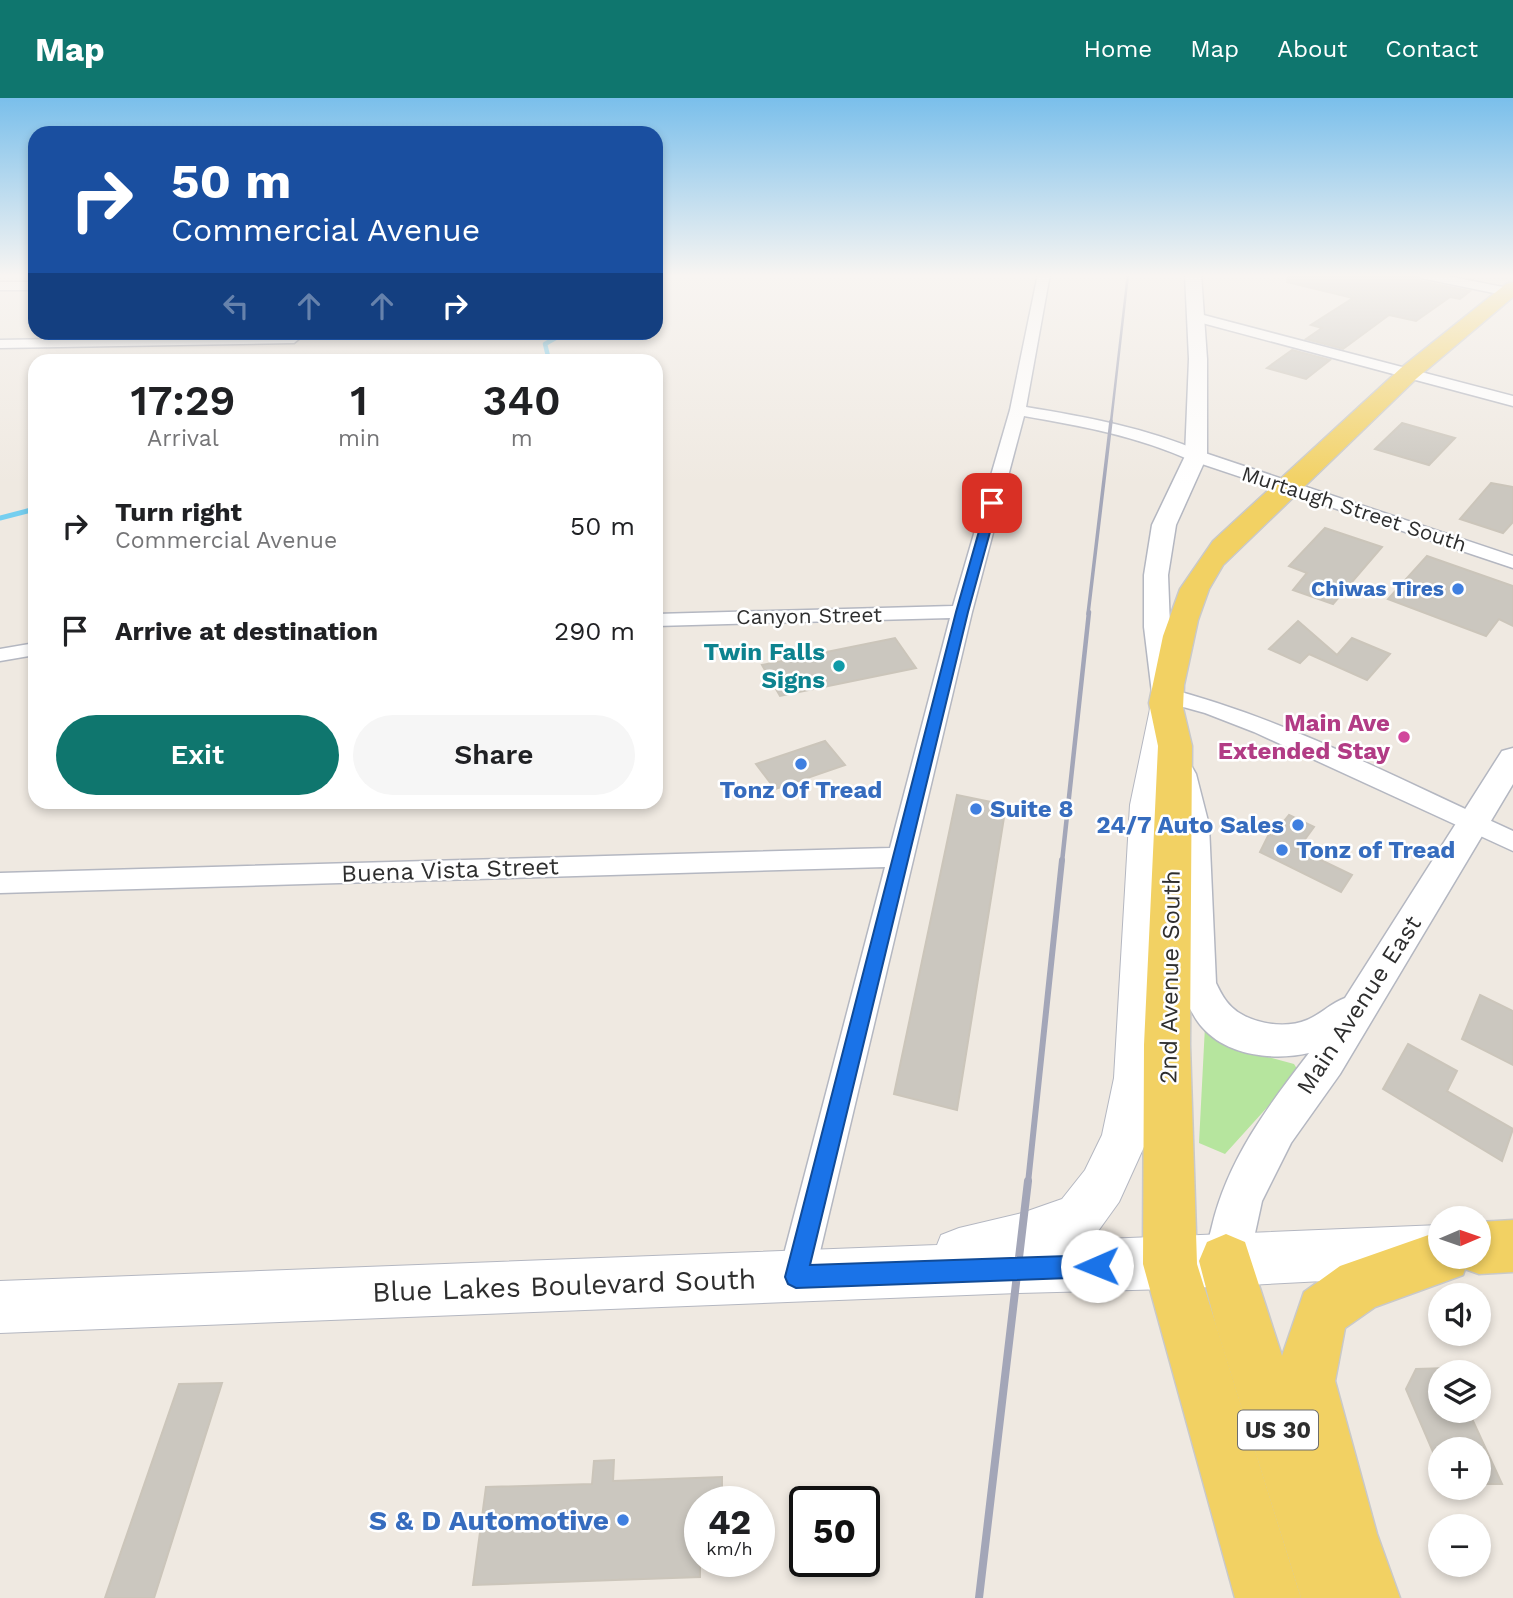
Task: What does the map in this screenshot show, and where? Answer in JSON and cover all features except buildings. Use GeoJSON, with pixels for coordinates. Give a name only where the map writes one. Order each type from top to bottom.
{"type":"FeatureCollection","features":[{"type":"Feature","properties":{"kind":"main road","name":"2nd Avenue South"},"geometry":{"type":"LineString","coordinates":[[1170,1264],[1167,1045],[1169,717],[1185,607],[1203,569],[1223,547],[1409,373],[1445,344]]}},
{"type":"Feature","properties":{"kind":"main road"},"geometry":{"type":"LineString","coordinates":[[846,1274],[986,1248],[1022,1238],[1079,1217],[1102,1186],[1125,1138],[1136,1079],[1148,805],[1169,717]]}},
{"type":"Feature","properties":{"kind":"main road"},"geometry":{"type":"LineString","coordinates":[[1491,1248],[1513,1247]]}},
{"type":"Feature","properties":{"kind":"main road","name":"Blue Lakes Boulevard South"},"geometry":{"type":"LineString","coordinates":[[0,1307],[1170,1264],[1428,1251]]}},
{"type":"Feature","properties":{"kind":"main road","name":"US 30"},"geometry":{"type":"LineString","coordinates":[[1226,1261],[1244,1326],[1334,1598]]}},
{"type":"Feature","properties":{"kind":"main road"},"geometry":{"type":"LineString","coordinates":[[1367,1598],[1345,1534],[1306,1381],[1314,1339],[1323,1311],[1360,1285],[1428,1262]]}},
{"type":"Feature","properties":{"kind":"main road","name":"US 30"},"geometry":{"type":"LineString","coordinates":[[1170,1264],[1268,1598]]}},
{"type":"Feature","properties":{"kind":"street"},"geometry":{"type":"LineString","coordinates":[[796,1277],[962,612],[1017,410],[1030,344]]}},
{"type":"Feature","properties":{"kind":"street"},"geometry":{"type":"LineString","coordinates":[[1196,344],[1196,456],[1164,525],[1157,565],[1157,626],[1169,717],[1193,825],[1197,984],[1213,1013],[1222,1022],[1246,1035],[1261,1039],[1298,1041],[1331,1027],[1361,1006]]}},
{"type":"Feature","properties":{"kind":"street"},"geometry":{"type":"LineString","coordinates":[[1299,344],[1513,401]]}},
{"type":"Feature","properties":{"kind":"street"},"geometry":{"type":"LineString","coordinates":[[1017,410],[1110,426],[1158,439],[1196,456]]}},
{"type":"Feature","properties":{"kind":"street"},"geometry":{"type":"LineString","coordinates":[[1158,439],[1181,435],[1196,428]]}},
{"type":"Feature","properties":{"kind":"street","name":"Murtaugh Street South"},"geometry":{"type":"LineString","coordinates":[[1196,456],[1513,562]]}},
{"type":"Feature","properties":{"kind":"street","name":"Canyon Street"},"geometry":{"type":"LineString","coordinates":[[663,621],[962,612]]}},
{"type":"Feature","properties":{"kind":"street"},"geometry":{"type":"LineString","coordinates":[[0,655],[28,650]]}},
{"type":"Feature","properties":{"kind":"street"},"geometry":{"type":"LineString","coordinates":[[1169,717],[1213,708],[1262,727],[1513,842]]}},
{"type":"Feature","properties":{"kind":"street","name":"Main Avenue East"},"geometry":{"type":"LineString","coordinates":[[1226,1261],[1241,1197],[1259,1157],[1276,1129],[1326,1062],[1513,758]]}},
{"type":"Feature","properties":{"kind":"street","name":"Buena Vista Street"},"geometry":{"type":"LineString","coordinates":[[0,883],[900,858]]}},
{"type":"Feature","properties":{"kind":"green space"},"geometry":{"type":"Polygon","coordinates":[[[1205,1026],[1249,1052],[1294,1064],[1299,1072],[1225,1154],[1199,1143],[1205,1026]]]}},
{"type":"Feature","properties":{"kind":"waterway"},"geometry":{"type":"LineString","coordinates":[[545,344],[548,354]]}},
{"type":"Feature","properties":{"kind":"waterway"},"geometry":{"type":"LineString","coordinates":[[0,518],[28,511]]}},
{"type":"Feature","properties":{"kind":"railway"},"geometry":{"type":"LineString","coordinates":[[1111,422],[1120,344]]}},
{"type":"Feature","properties":{"kind":"railway"},"geometry":{"type":"LineString","coordinates":[[1088,614],[1111,421]]}},
{"type":"Feature","properties":{"kind":"railway"},"geometry":{"type":"LineString","coordinates":[[1062,862],[1089,612]]}},
{"type":"Feature","properties":{"kind":"railway"},"geometry":{"type":"LineString","coordinates":[[1028,1183],[1062,860]]}},
{"type":"Feature","properties":{"kind":"railway"},"geometry":{"type":"LineString","coordinates":[[979,1598],[1028,1181]]}},
{"type":"Feature","properties":{"kind":"place","name":"Chiwas Tires"},"geometry":{"type":"Point","coordinates":[1458,589]}},
{"type":"Feature","properties":{"kind":"place","name":"Twin Falls Signs"},"geometry":{"type":"Point","coordinates":[839,666]}},
{"type":"Feature","properties":{"kind":"place","name":"Main Ave Extended Stay"},"geometry":{"type":"Point","coordinates":[1404,737]}},
{"type":"Feature","properties":{"kind":"place","name":"Tonz Of Tread"},"geometry":{"type":"Point","coordinates":[801,764]}},
{"type":"Feature","properties":{"kind":"place","name":"Suite 8"},"geometry":{"type":"Point","coordinates":[976,809]}},
{"type":"Feature","properties":{"kind":"place","name":"24/7 Auto Sales"},"geometry":{"type":"Point","coordinates":[1298,825]}},
{"type":"Feature","properties":{"kind":"place","name":"Tonz of Tread"},"geometry":{"type":"Point","coordinates":[1282,850]}},
{"type":"Feature","properties":{"kind":"place","name":"S & D Automotive"},"geometry":{"type":"Point","coordinates":[623,1520]}},
{"type":"Feature","properties":{"kind":"route"},"geometry":{"type":"LineString","coordinates":[[992,503],[962,612],[796,1277],[1097,1266]]}}]}
